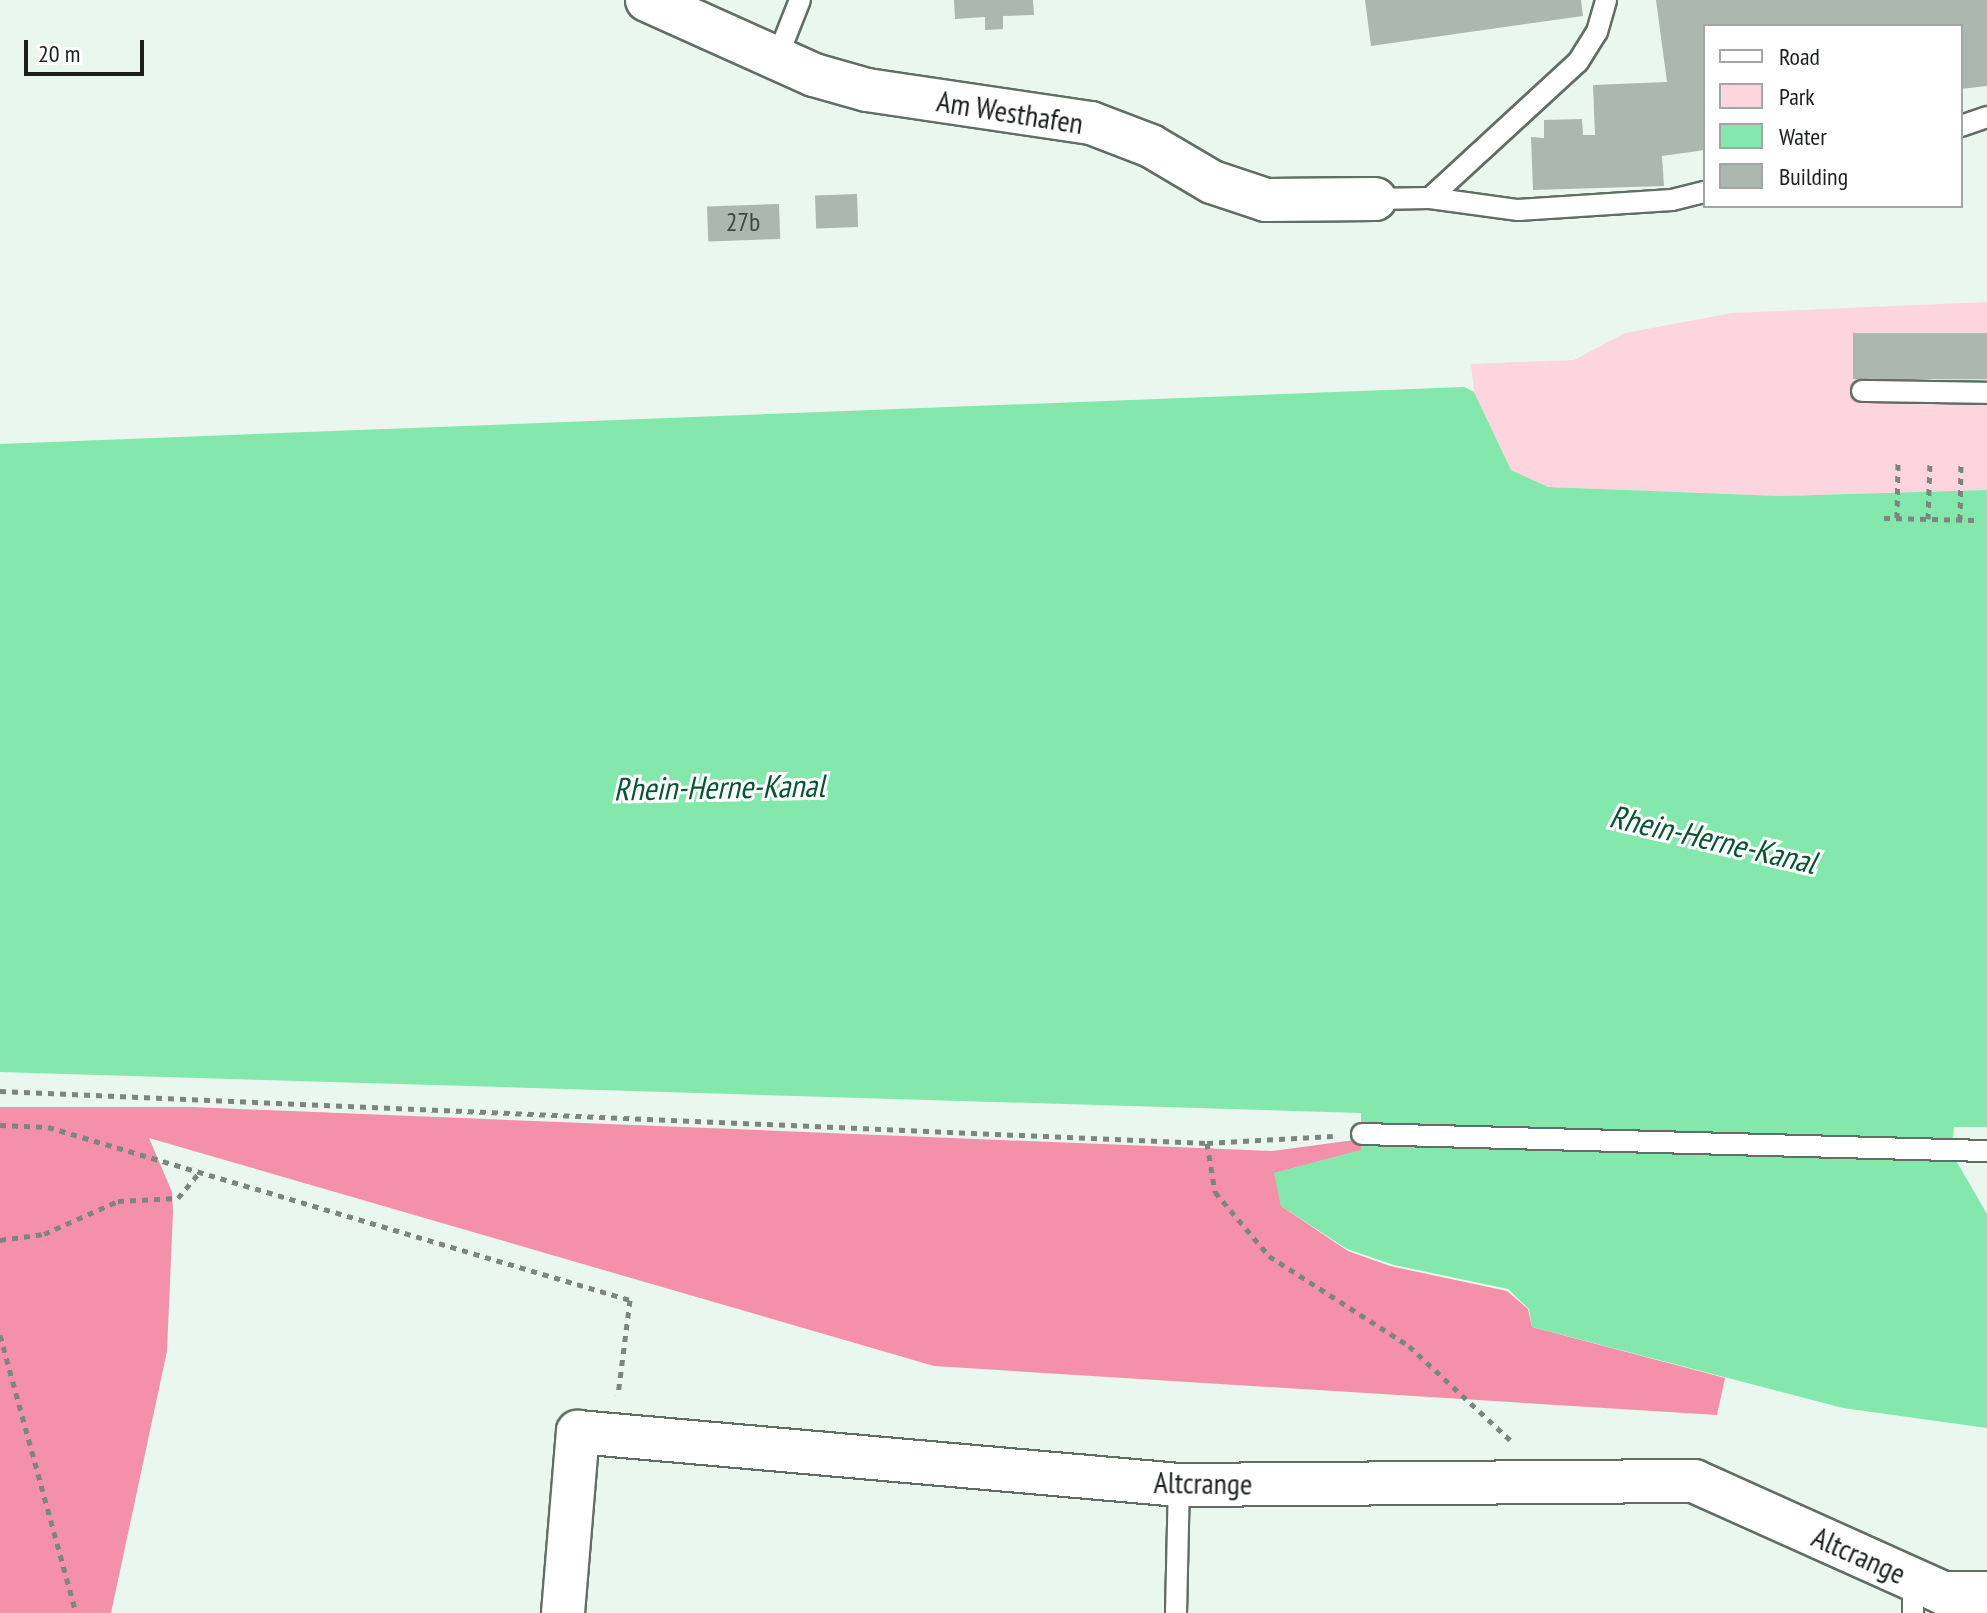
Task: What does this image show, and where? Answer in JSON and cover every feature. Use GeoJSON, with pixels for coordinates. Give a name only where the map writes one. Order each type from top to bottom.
{"type":"FeatureCollection","features":[{"type":"Feature","properties":{"kind":"street","name":"Am Westhafen"},"geometry":{"type":"LineString","coordinates":[[647,0],[777,58],[867,90],[1091,123],[1151,146],[1212,182],[1266,200],[1375,199]]}},
{"type":"Feature","properties":{"kind":"street","name":"Altcrange"},"geometry":{"type":"LineString","coordinates":[[563,1613],[578,1432],[1179,1485],[1694,1481],[1913,1596],[1987,1593]]}},
{"type":"Feature","properties":{"kind":"lane"},"geometry":{"type":"LineString","coordinates":[[777,58],[800,0]]}},
{"type":"Feature","properties":{"kind":"lane"},"geometry":{"type":"LineString","coordinates":[[1430,198],[1578,62],[1597,32],[1606,0]]}},
{"type":"Feature","properties":{"kind":"lane"},"geometry":{"type":"LineString","coordinates":[[1963,125],[1987,117]]}},
{"type":"Feature","properties":{"kind":"lane"},"geometry":{"type":"LineString","coordinates":[[1375,199],[1430,198],[1518,210],[1672,200],[1703,192]]}},
{"type":"Feature","properties":{"kind":"lane"},"geometry":{"type":"LineString","coordinates":[[1862,391],[1987,393]]}},
{"type":"Feature","properties":{"kind":"lane"},"geometry":{"type":"LineString","coordinates":[[1362,1134],[1987,1151]]}},
{"type":"Feature","properties":{"kind":"lane"},"geometry":{"type":"LineString","coordinates":[[1176,1613],[1179,1485]]}},
{"type":"Feature","properties":{"kind":"path"},"geometry":{"type":"LineString","coordinates":[[1897,518],[1898,461]]}},
{"type":"Feature","properties":{"kind":"path"},"geometry":{"type":"LineString","coordinates":[[1928,519],[1930,461]]}},
{"type":"Feature","properties":{"kind":"path"},"geometry":{"type":"LineString","coordinates":[[1960,520],[1961,462]]}},
{"type":"Feature","properties":{"kind":"path"},"geometry":{"type":"LineString","coordinates":[[1884,518],[1975,520]]}},
{"type":"Feature","properties":{"kind":"path"},"geometry":{"type":"LineString","coordinates":[[0,1091],[1207,1143],[1362,1134]]}},
{"type":"Feature","properties":{"kind":"path"},"geometry":{"type":"LineString","coordinates":[[0,1125],[48,1127],[630,1300],[613,1436]]}},
{"type":"Feature","properties":{"kind":"path"},"geometry":{"type":"LineString","coordinates":[[1207,1143],[1215,1192],[1269,1256],[1409,1346],[1554,1482]]}},
{"type":"Feature","properties":{"kind":"path"},"geometry":{"type":"LineString","coordinates":[[0,1240],[44,1234],[118,1201],[178,1198],[200,1172]]}},
{"type":"Feature","properties":{"kind":"path"},"geometry":{"type":"LineString","coordinates":[[0,1335],[76,1613]]}},
{"type":"Feature","properties":{"kind":"green space"},"geometry":{"type":"Polygon","coordinates":[[[1987,302],[1987,490],[1782,496],[1547,487],[1511,470],[1474,392],[1471,364],[1574,360],[1625,333],[1732,313],[1987,302]]]}},
{"type":"Feature","properties":{"kind":"shaded area"},"geometry":{"type":"Polygon","coordinates":[[[0,1107],[191,1107],[1272,1151],[1362,1139],[1362,1150],[1275,1173],[1281,1206],[1348,1251],[1390,1266],[1507,1291],[1528,1309],[1532,1327],[1725,1378],[1717,1415],[934,1366],[149,1138],[172,1192],[167,1351],[111,1613],[0,1613],[0,1107]]]}},
{"type":"Feature","properties":{"kind":"water","name":"Rhein-Herne-Kanal"},"geometry":{"type":"Polygon","coordinates":[[[1464,387],[1474,392],[1511,470],[1548,487],[1782,496],[1987,490],[1987,1127],[1954,1127],[1951,1152],[1987,1214],[1987,1428],[1843,1408],[1532,1327],[1529,1309],[1508,1289],[1394,1265],[1347,1249],[1281,1206],[1274,1173],[1361,1150],[1361,1113],[0,1072],[0,444],[1464,387]]]}},
{"type":"Feature","properties":{"kind":"building"},"geometry":{"type":"Polygon","coordinates":[[[954,0],[1033,0],[1034,15],[1003,16],[1003,29],[985,30],[985,17],[955,19],[954,0]]]}},
{"type":"Feature","properties":{"kind":"building"},"geometry":{"type":"Polygon","coordinates":[[[1365,0],[1581,0],[1583,16],[1371,46],[1365,0]]]}},
{"type":"Feature","properties":{"kind":"building"},"geometry":{"type":"Polygon","coordinates":[[[1656,0],[1987,0],[1987,86],[1963,89],[1963,24],[1703,24],[1703,150],[1662,156],[1664,186],[1533,190],[1531,137],[1544,138],[1544,120],[1582,119],[1583,135],[1595,135],[1593,85],[1667,82],[1656,0]]]}},
{"type":"Feature","properties":{"kind":"building"},"geometry":{"type":"Polygon","coordinates":[[[857,194],[858,227],[816,228],[815,195],[857,194]]]}},
{"type":"Feature","properties":{"kind":"building"},"geometry":{"type":"Polygon","coordinates":[[[779,204],[780,239],[708,241],[707,207],[779,204]]]}},
{"type":"Feature","properties":{"kind":"building"},"geometry":{"type":"Polygon","coordinates":[[[1853,333],[1987,333],[1987,379],[1853,379],[1853,333]]]}}]}
